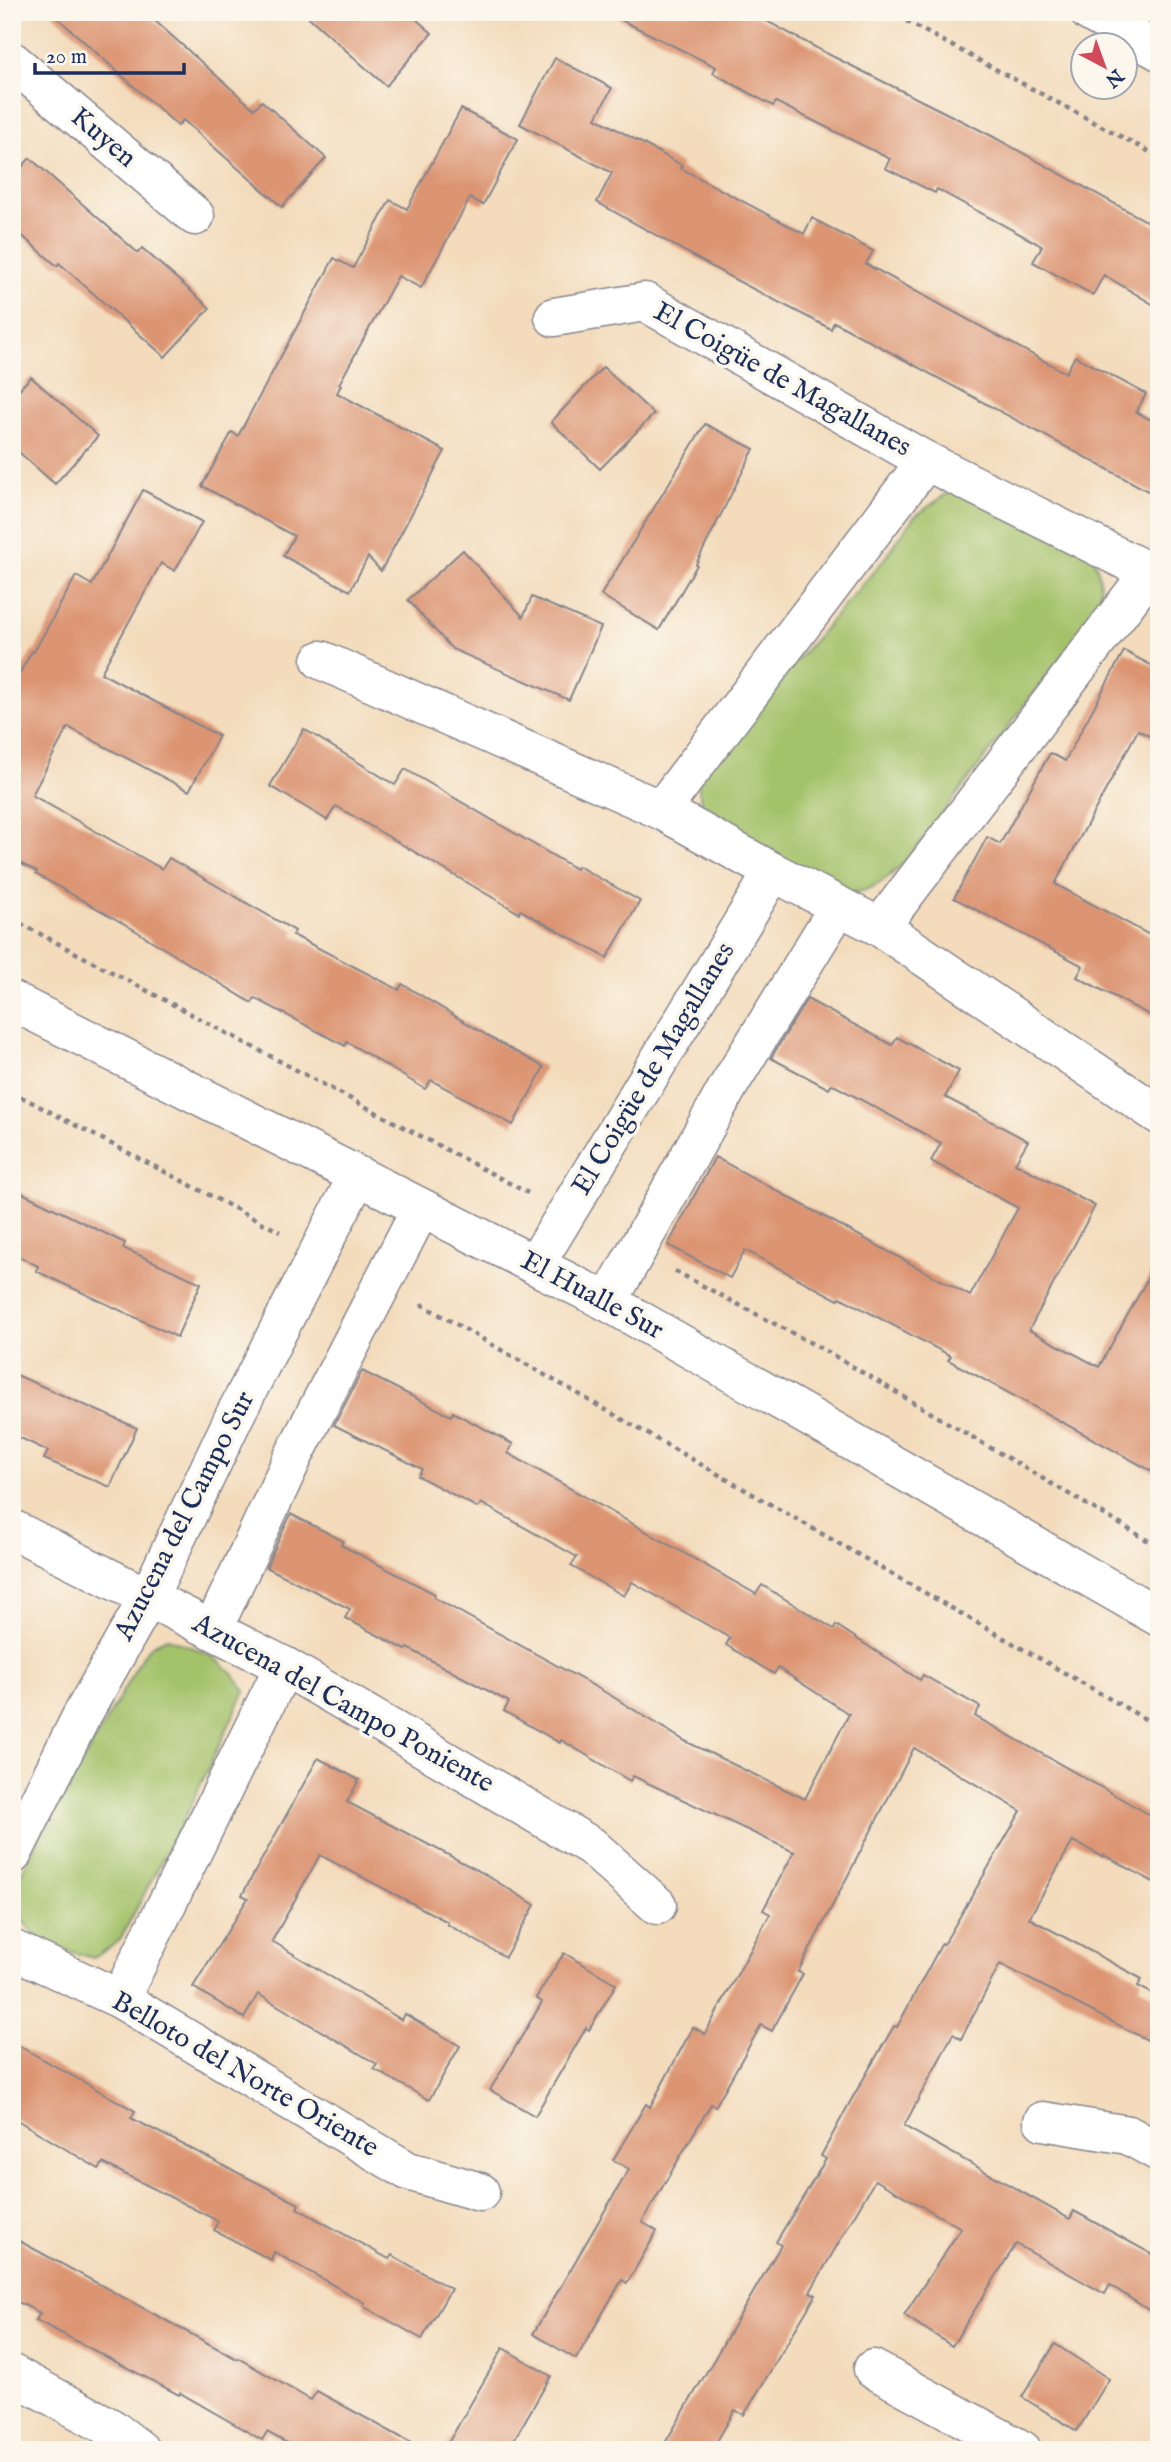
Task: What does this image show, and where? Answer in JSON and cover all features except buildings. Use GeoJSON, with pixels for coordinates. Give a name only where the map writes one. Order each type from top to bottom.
{"type":"FeatureCollection","features":[{"type":"Feature","properties":{"kind":"street"},"geometry":{"type":"LineString","coordinates":[[1089,12],[1159,51]]}},
{"type":"Feature","properties":{"kind":"street","name":"Kuyen"},"geometry":{"type":"LineString","coordinates":[[12,61],[195,216]]}},
{"type":"Feature","properties":{"kind":"street","name":"El Coigüe de Magallanes"},"geometry":{"type":"LineString","coordinates":[[554,317],[645,302],[926,461],[1155,574],[880,927]]}},
{"type":"Feature","properties":{"kind":"street","name":"El Coigüe de Magallanes"},"geometry":{"type":"LineString","coordinates":[[661,810],[926,461]]}},
{"type":"Feature","properties":{"kind":"street"},"geometry":{"type":"LineString","coordinates":[[321,660],[661,810],[880,927],[1159,1115]]}},
{"type":"Feature","properties":{"kind":"street","name":"El Coigüe de Magallanes"},"geometry":{"type":"LineString","coordinates":[[535,1265],[773,872]]}},
{"type":"Feature","properties":{"kind":"street"},"geometry":{"type":"LineString","coordinates":[[608,1302],[729,1085],[839,906]]}},
{"type":"Feature","properties":{"kind":"street","name":"El Hualle Sur"},"geometry":{"type":"LineString","coordinates":[[12,1001],[608,1302],[1159,1617]]}},
{"type":"Feature","properties":{"kind":"street","name":"Azucena del Campo Sur"},"geometry":{"type":"LineString","coordinates":[[12,1854],[81,1717],[148,1598],[233,1419],[357,1177]]}},
{"type":"Feature","properties":{"kind":"street"},"geometry":{"type":"LineString","coordinates":[[213,1629],[295,1454],[421,1208]]}},
{"type":"Feature","properties":{"kind":"street","name":"Azucena del Campo Poniente"},"geometry":{"type":"LineString","coordinates":[[12,1529],[284,1666],[591,1846],[657,1905]]}},
{"type":"Feature","properties":{"kind":"street"},"geometry":{"type":"LineString","coordinates":[[120,1999],[284,1666]]}},
{"type":"Feature","properties":{"kind":"street","name":"Belloto del Norte Oriente"},"geometry":{"type":"LineString","coordinates":[[12,1949],[120,1999],[408,2171],[480,2192]]}},
{"type":"Feature","properties":{"kind":"street"},"geometry":{"type":"LineString","coordinates":[[1042,2121],[1128,2135],[1159,2152]]}},
{"type":"Feature","properties":{"kind":"street"},"geometry":{"type":"LineString","coordinates":[[873,2369],[1022,2450]]}},
{"type":"Feature","properties":{"kind":"street"},"geometry":{"type":"LineString","coordinates":[[12,2374],[111,2428],[140,2450]]}},
{"type":"Feature","properties":{"kind":"path"},"geometry":{"type":"LineString","coordinates":[[889,12],[1159,157]]}},
{"type":"Feature","properties":{"kind":"path"},"geometry":{"type":"LineString","coordinates":[[12,1092],[318,1252]]}},
{"type":"Feature","properties":{"kind":"path"},"geometry":{"type":"LineString","coordinates":[[383,1283],[1159,1727]]}},
{"type":"Feature","properties":{"kind":"green space"},"geometry":{"type":"Polygon","coordinates":[[[952,490],[1092,553],[1100,580],[1099,607],[909,858],[873,887],[846,893],[712,826],[701,802],[697,776],[882,562],[914,517],[952,490]]]}},
{"type":"Feature","properties":{"kind":"green space"},"geometry":{"type":"Polygon","coordinates":[[[167,1638],[221,1663],[245,1691],[186,1815],[119,1941],[94,1958],[65,1950],[39,1937],[21,1917],[17,1903],[18,1884],[27,1860],[144,1654],[152,1645],[167,1638]]]}}]}
